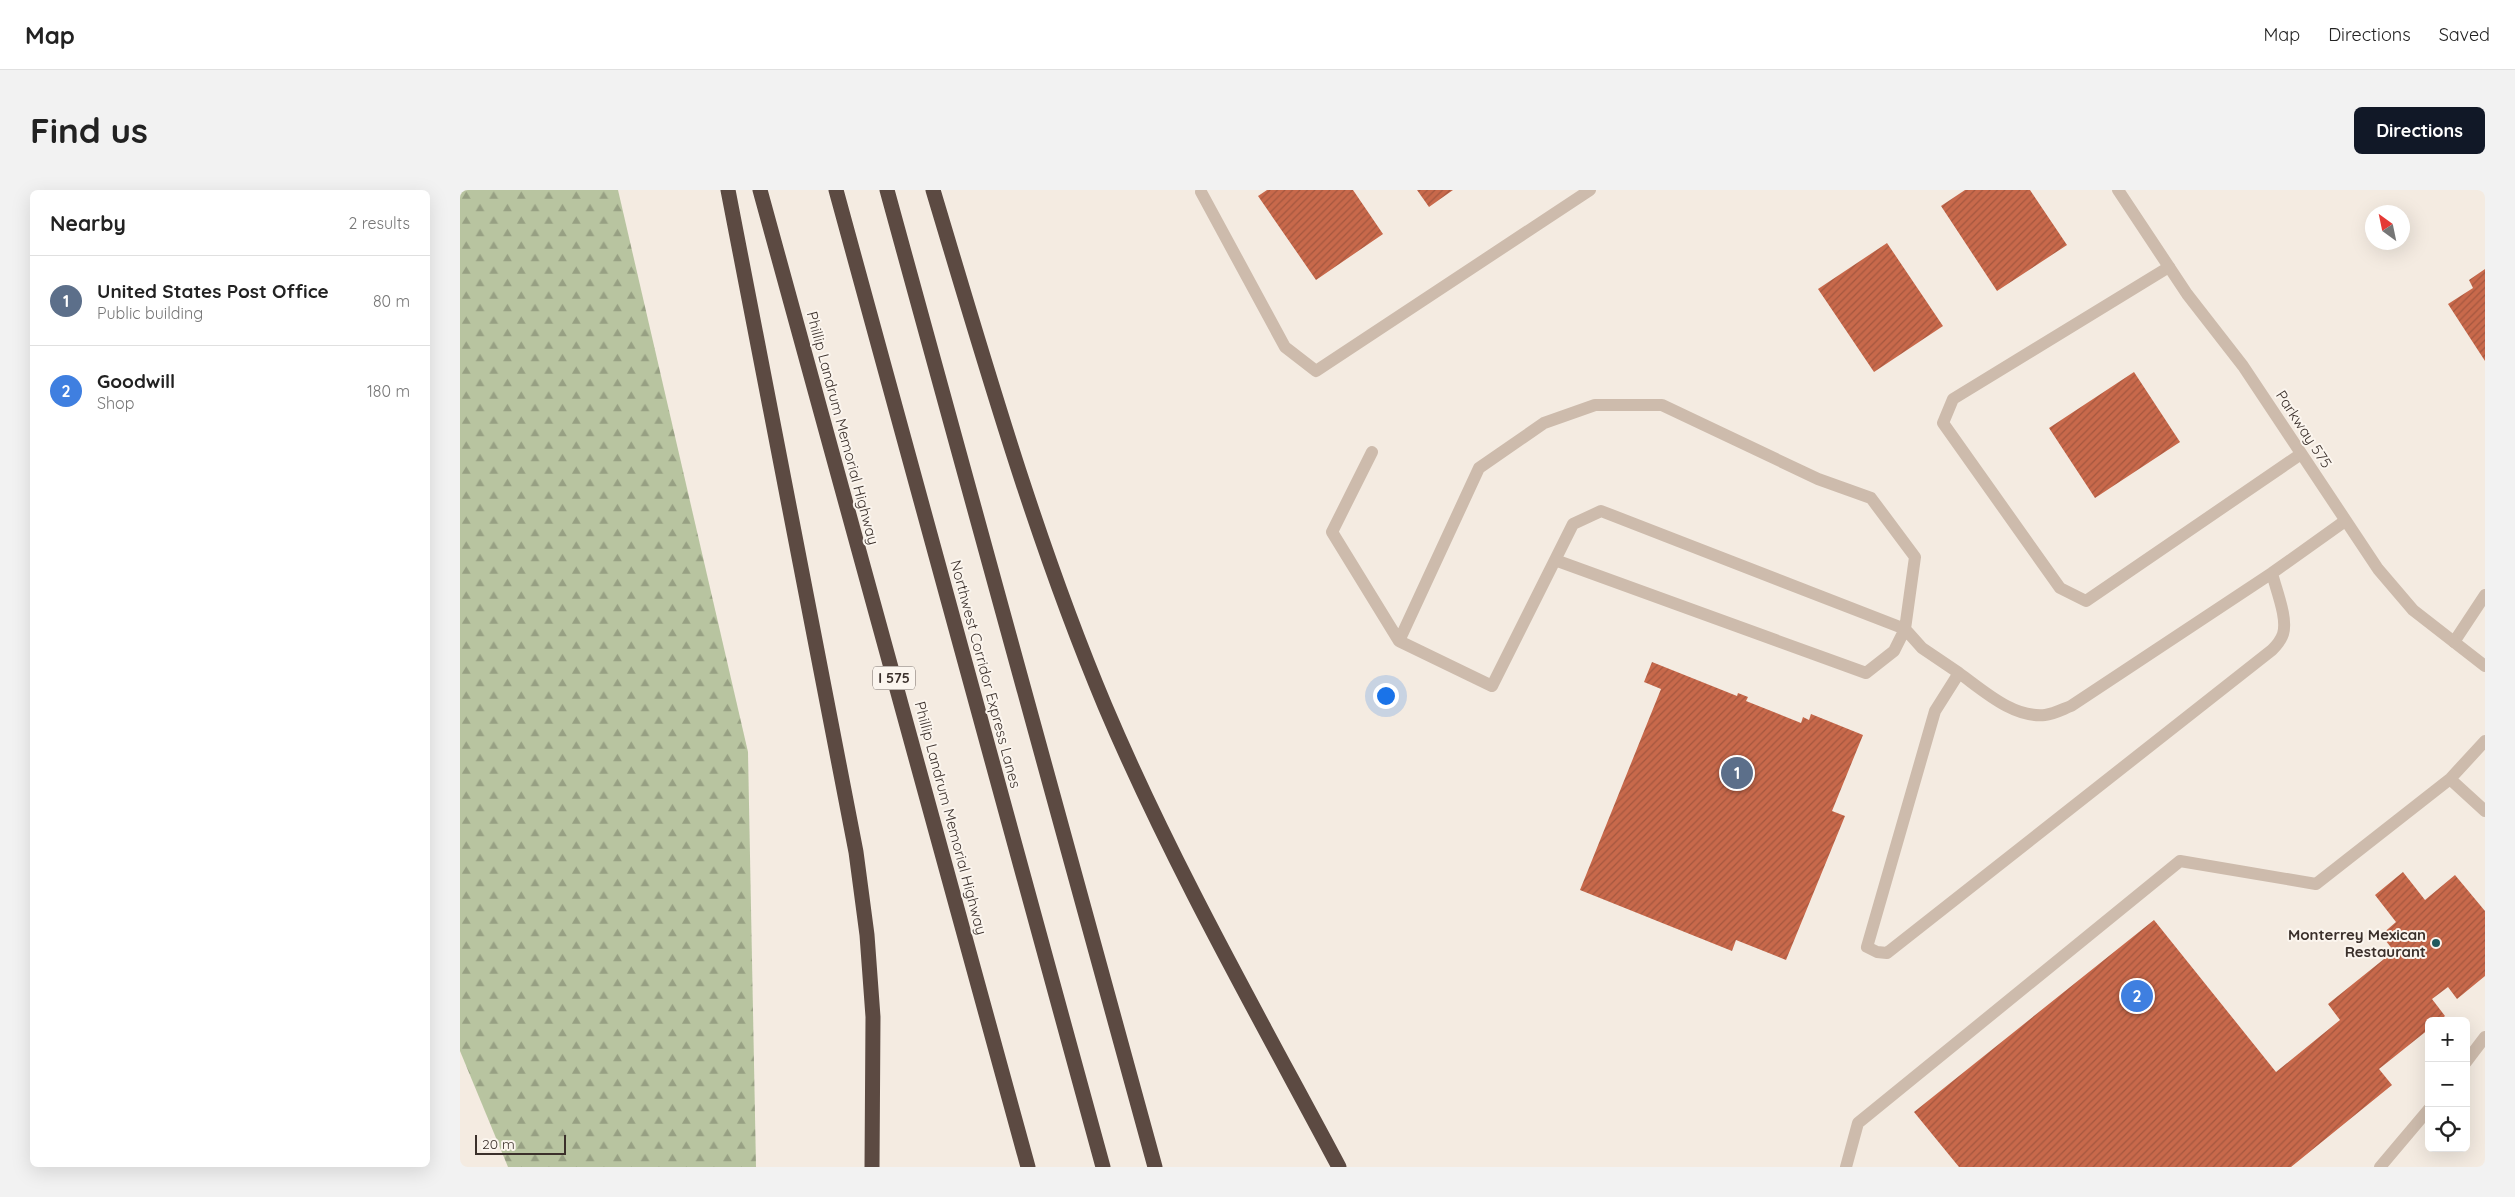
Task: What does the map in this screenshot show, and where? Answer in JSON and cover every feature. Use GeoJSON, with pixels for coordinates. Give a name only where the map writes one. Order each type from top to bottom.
{"type":"FeatureCollection","features":[{"type":"Feature","properties":{"kind":"highway"},"geometry":{"type":"LineString","coordinates":[[728,190],[856,852],[873,1017],[872,1167]]}},
{"type":"Feature","properties":{"kind":"highway","name":"Phillip Landrum Memorial Highway"},"geometry":{"type":"LineString","coordinates":[[760,190],[1028,1167]]}},
{"type":"Feature","properties":{"kind":"highway","name":"Northwest Corridor Express Lanes"},"geometry":{"type":"LineString","coordinates":[[836,190],[1103,1167]]}},
{"type":"Feature","properties":{"kind":"highway"},"geometry":{"type":"LineString","coordinates":[[887,190],[1156,1167]]}},
{"type":"Feature","properties":{"kind":"highway"},"geometry":{"type":"LineString","coordinates":[[933,190],[982,353],[1042,536],[1104,704],[1136,777],[1176,859],[1338,1167]]}},
{"type":"Feature","properties":{"kind":"street"},"geometry":{"type":"LineString","coordinates":[[1202,192],[1285,347],[1316,371],[1590,190]]}},
{"type":"Feature","properties":{"kind":"street","name":"Parkway 575"},"geometry":{"type":"LineString","coordinates":[[2118,190],[2169,266],[2243,366],[2378,569],[2413,610],[2485,666]]}},
{"type":"Feature","properties":{"kind":"street"},"geometry":{"type":"LineString","coordinates":[[2169,266],[1952,399],[1943,423],[2060,588],[2086,601],[2301,454]]}},
{"type":"Feature","properties":{"kind":"street"},"geometry":{"type":"LineString","coordinates":[[1399,641],[1479,468],[1544,423],[1596,405],[1662,405],[1818,479],[1871,498],[1915,557],[1905,629],[1894,651],[1866,673],[1555,560]]}},
{"type":"Feature","properties":{"kind":"street"},"geometry":{"type":"LineString","coordinates":[[1372,452],[1332,532],[1399,641],[1492,686],[1573,524],[1601,511],[1905,629],[1922,648],[2000,703],[2020,711],[2045,715],[2071,706],[2272,573],[2345,521]]}},
{"type":"Feature","properties":{"kind":"street"},"geometry":{"type":"LineString","coordinates":[[1959,673],[1935,711],[1867,947],[1877,952],[1886,953],[2272,650],[2283,635],[2285,616],[2277,596],[2272,573]]}},
{"type":"Feature","properties":{"kind":"street"},"geometry":{"type":"LineString","coordinates":[[2454,642],[2485,595]]}},
{"type":"Feature","properties":{"kind":"street"},"geometry":{"type":"LineString","coordinates":[[1846,1167],[1858,1123],[2180,861],[2316,884],[2450,780],[2485,741]]}},
{"type":"Feature","properties":{"kind":"street"},"geometry":{"type":"LineString","coordinates":[[2450,780],[2485,811]]}},
{"type":"Feature","properties":{"kind":"street"},"geometry":{"type":"LineString","coordinates":[[2470,1057],[2485,1037]]}},
{"type":"Feature","properties":{"kind":"street"},"geometry":{"type":"LineString","coordinates":[[2380,1167],[2425,1114]]}},
{"type":"Feature","properties":{"kind":"green space"},"geometry":{"type":"Polygon","coordinates":[[[460,190],[618,190],[748,752],[756,1167],[508,1167],[460,1051],[460,190]]]}},
{"type":"Feature","properties":{"kind":"building"},"geometry":{"type":"Polygon","coordinates":[[[1267,190],[1353,190],[1383,234],[1316,280],[1258,196],[1267,190]]]}},
{"type":"Feature","properties":{"kind":"building"},"geometry":{"type":"Polygon","coordinates":[[[1417,190],[1453,190],[1429,207],[1417,190]]]}},
{"type":"Feature","properties":{"kind":"building"},"geometry":{"type":"Polygon","coordinates":[[[1965,190],[2030,190],[2067,245],[1997,291],[1941,206],[1965,190]]]}},
{"type":"Feature","properties":{"kind":"building"},"geometry":{"type":"Polygon","coordinates":[[[1887,243],[1943,326],[1874,372],[1818,289],[1887,243]]]}},
{"type":"Feature","properties":{"kind":"building"},"geometry":{"type":"Polygon","coordinates":[[[2485,269],[2485,361],[2448,304],[2473,288],[2469,280],[2485,269]]]}},
{"type":"Feature","properties":{"kind":"building"},"geometry":{"type":"Polygon","coordinates":[[[2134,372],[2180,442],[2095,498],[2049,428],[2134,372]]]}},
{"type":"Feature","properties":{"kind":"building"},"geometry":{"type":"Polygon","coordinates":[[[1652,662],[1737,696],[1738,693],[1748,697],[1746,701],[1801,723],[1803,717],[1809,720],[1811,714],[1863,735],[1832,811],[1845,816],[1786,960],[1736,940],[1732,951],[1580,890],[1661,689],[1644,682],[1652,662]]]}},
{"type":"Feature","properties":{"kind":"building"},"geometry":{"type":"Polygon","coordinates":[[[2403,872],[2425,900],[2455,875],[2485,911],[2485,976],[2457,999],[2448,987],[2432,999],[2445,1016],[2425,1017],[2425,1032],[2379,1069],[2392,1085],[2291,1167],[1959,1167],[1914,1112],[2154,920],[2276,1072],[2340,1020],[2328,1004],[2394,951],[2381,935],[2396,922],[2375,895],[2403,872]]]}},
{"type":"Feature","properties":{"kind":"place","name":"United States Post Office"},"geometry":{"type":"Point","coordinates":[1737,773]}},
{"type":"Feature","properties":{"kind":"place","name":"Monterrey Mexican Restaurant"},"geometry":{"type":"Point","coordinates":[2436,943]}},
{"type":"Feature","properties":{"kind":"place","name":"Goodwill"},"geometry":{"type":"Point","coordinates":[2137,996]}}]}
